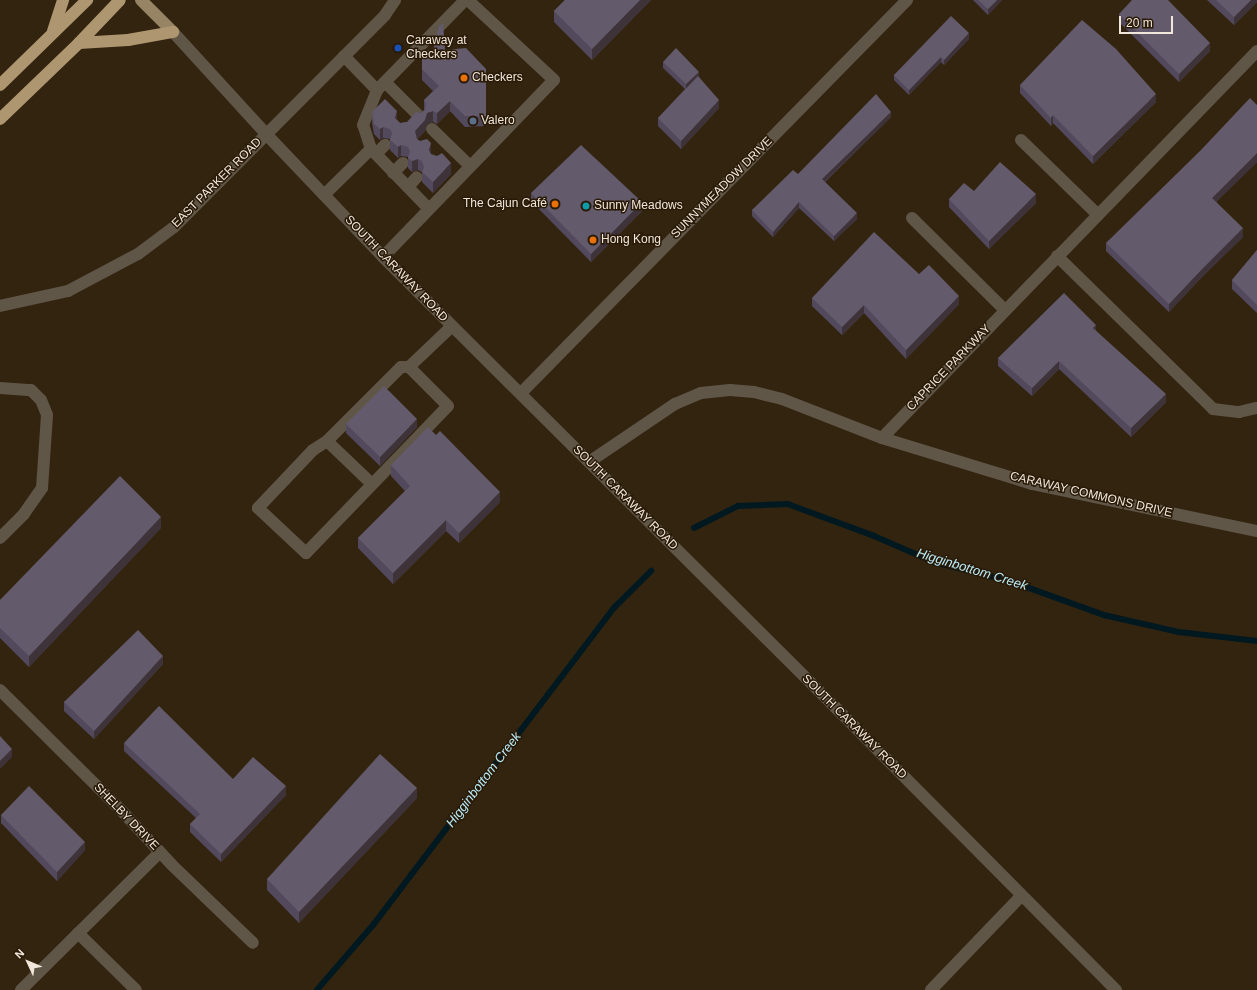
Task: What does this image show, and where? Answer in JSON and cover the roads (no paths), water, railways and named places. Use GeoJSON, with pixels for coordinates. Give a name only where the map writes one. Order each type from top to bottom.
{"type":"FeatureCollection","features":[{"type":"Feature","properties":{"kind":"highway"},"geometry":{"type":"LineString","coordinates":[[52,34],[63,0]]}},
{"type":"Feature","properties":{"kind":"highway"},"geometry":{"type":"LineString","coordinates":[[0,85],[87,0]]}},
{"type":"Feature","properties":{"kind":"highway"},"geometry":{"type":"LineString","coordinates":[[0,119],[79,43],[120,0]]}},
{"type":"Feature","properties":{"kind":"highway"},"geometry":{"type":"LineString","coordinates":[[79,43],[128,40],[173,32]]}},
{"type":"Feature","properties":{"kind":"main road","name":"SOUTH CARAWAY ROAD"},"geometry":{"type":"LineString","coordinates":[[141,0],[173,32]]}},
{"type":"Feature","properties":{"kind":"street","name":"EAST PARKER ROAD"},"geometry":{"type":"LineString","coordinates":[[0,306],[68,291],[138,254],[174,227],[385,15],[395,0]]}},
{"type":"Feature","properties":{"kind":"street"},"geometry":{"type":"LineString","coordinates":[[429,209],[374,152],[363,125],[381,86],[464,0]]}},
{"type":"Feature","properties":{"kind":"street"},"geometry":{"type":"LineString","coordinates":[[383,257],[554,80],[468,0]]}},
{"type":"Feature","properties":{"kind":"street","name":"SUNNYMEADOW DRIVE"},"geometry":{"type":"LineString","coordinates":[[521,393],[907,0]]}},
{"type":"Feature","properties":{"kind":"street","name":"SOUTH CARAWAY ROAD"},"geometry":{"type":"LineString","coordinates":[[173,32],[266,134],[383,257],[521,393],[1116,990]]}},
{"type":"Feature","properties":{"kind":"street","name":"CAPRICE PARKWAY"},"geometry":{"type":"LineString","coordinates":[[882,438],[1057,256],[1257,52]]}},
{"type":"Feature","properties":{"kind":"street"},"geometry":{"type":"LineString","coordinates":[[344,56],[418,114],[407,122]]}},
{"type":"Feature","properties":{"kind":"street"},"geometry":{"type":"LineString","coordinates":[[426,140],[434,130],[470,166]]}},
{"type":"Feature","properties":{"kind":"street"},"geometry":{"type":"LineString","coordinates":[[1021,140],[1098,215]]}},
{"type":"Feature","properties":{"kind":"street"},"geometry":{"type":"LineString","coordinates":[[324,195],[374,152],[385,145]]}},
{"type":"Feature","properties":{"kind":"street"},"geometry":{"type":"LineString","coordinates":[[441,154],[450,146]]}},
{"type":"Feature","properties":{"kind":"street"},"geometry":{"type":"LineString","coordinates":[[393,173],[403,163]]}},
{"type":"Feature","properties":{"kind":"street"},"geometry":{"type":"LineString","coordinates":[[408,187],[417,177]]}},
{"type":"Feature","properties":{"kind":"street"},"geometry":{"type":"LineString","coordinates":[[912,218],[1005,310]]}},
{"type":"Feature","properties":{"kind":"street"},"geometry":{"type":"LineString","coordinates":[[1057,256],[1213,409],[1240,412],[1257,408]]}},
{"type":"Feature","properties":{"kind":"street"},"geometry":{"type":"LineString","coordinates":[[409,367],[448,406],[306,553],[258,508],[313,450],[327,441],[401,367],[409,367],[452,326]]}},
{"type":"Feature","properties":{"kind":"street"},"geometry":{"type":"LineString","coordinates":[[0,388],[30,390],[41,400],[47,415],[42,488],[24,514],[0,538]]}},
{"type":"Feature","properties":{"kind":"street"},"geometry":{"type":"LineString","coordinates":[[589,462],[675,404],[701,393],[714,390],[754,392],[782,399],[882,438]]}},
{"type":"Feature","properties":{"kind":"street","name":"CARAWAY COMMONS DRIVE"},"geometry":{"type":"LineString","coordinates":[[882,438],[1032,484],[1257,531]]}},
{"type":"Feature","properties":{"kind":"street"},"geometry":{"type":"LineString","coordinates":[[327,441],[372,484]]}},
{"type":"Feature","properties":{"kind":"street","name":"SHELBY DRIVE"},"geometry":{"type":"LineString","coordinates":[[0,690],[120,809],[160,852],[253,943]]}},
{"type":"Feature","properties":{"kind":"street"},"geometry":{"type":"LineString","coordinates":[[21,990],[160,852]]}},
{"type":"Feature","properties":{"kind":"street"},"geometry":{"type":"LineString","coordinates":[[931,990],[1022,896]]}},
{"type":"Feature","properties":{"kind":"street"},"geometry":{"type":"LineString","coordinates":[[78,933],[136,990]]}},
{"type":"Feature","properties":{"kind":"waterway","name":"Higginbottom Creek"},"geometry":{"type":"LineString","coordinates":[[694,528],[738,506],[788,504],[872,535],[934,562],[1010,581],[1104,615],[1179,632],[1257,641]]}},
{"type":"Feature","properties":{"kind":"waterway","name":"Higginbottom Creek"},"geometry":{"type":"LineString","coordinates":[[317,990],[374,924],[615,607],[651,571]]}},
{"type":"Feature","properties":{"kind":"place","name":"Caraway at Checkers"},"geometry":{"type":"Point","coordinates":[398,48]}},
{"type":"Feature","properties":{"kind":"place","name":"Checkers"},"geometry":{"type":"Point","coordinates":[464,78]}},
{"type":"Feature","properties":{"kind":"place","name":"Valero"},"geometry":{"type":"Point","coordinates":[473,121]}},
{"type":"Feature","properties":{"kind":"place","name":"The Cajun Café"},"geometry":{"type":"Point","coordinates":[555,204]}},
{"type":"Feature","properties":{"kind":"place","name":"Sunny Meadows"},"geometry":{"type":"Point","coordinates":[586,206]}},
{"type":"Feature","properties":{"kind":"place","name":"Hong Kong"},"geometry":{"type":"Point","coordinates":[593,240]}}]}
